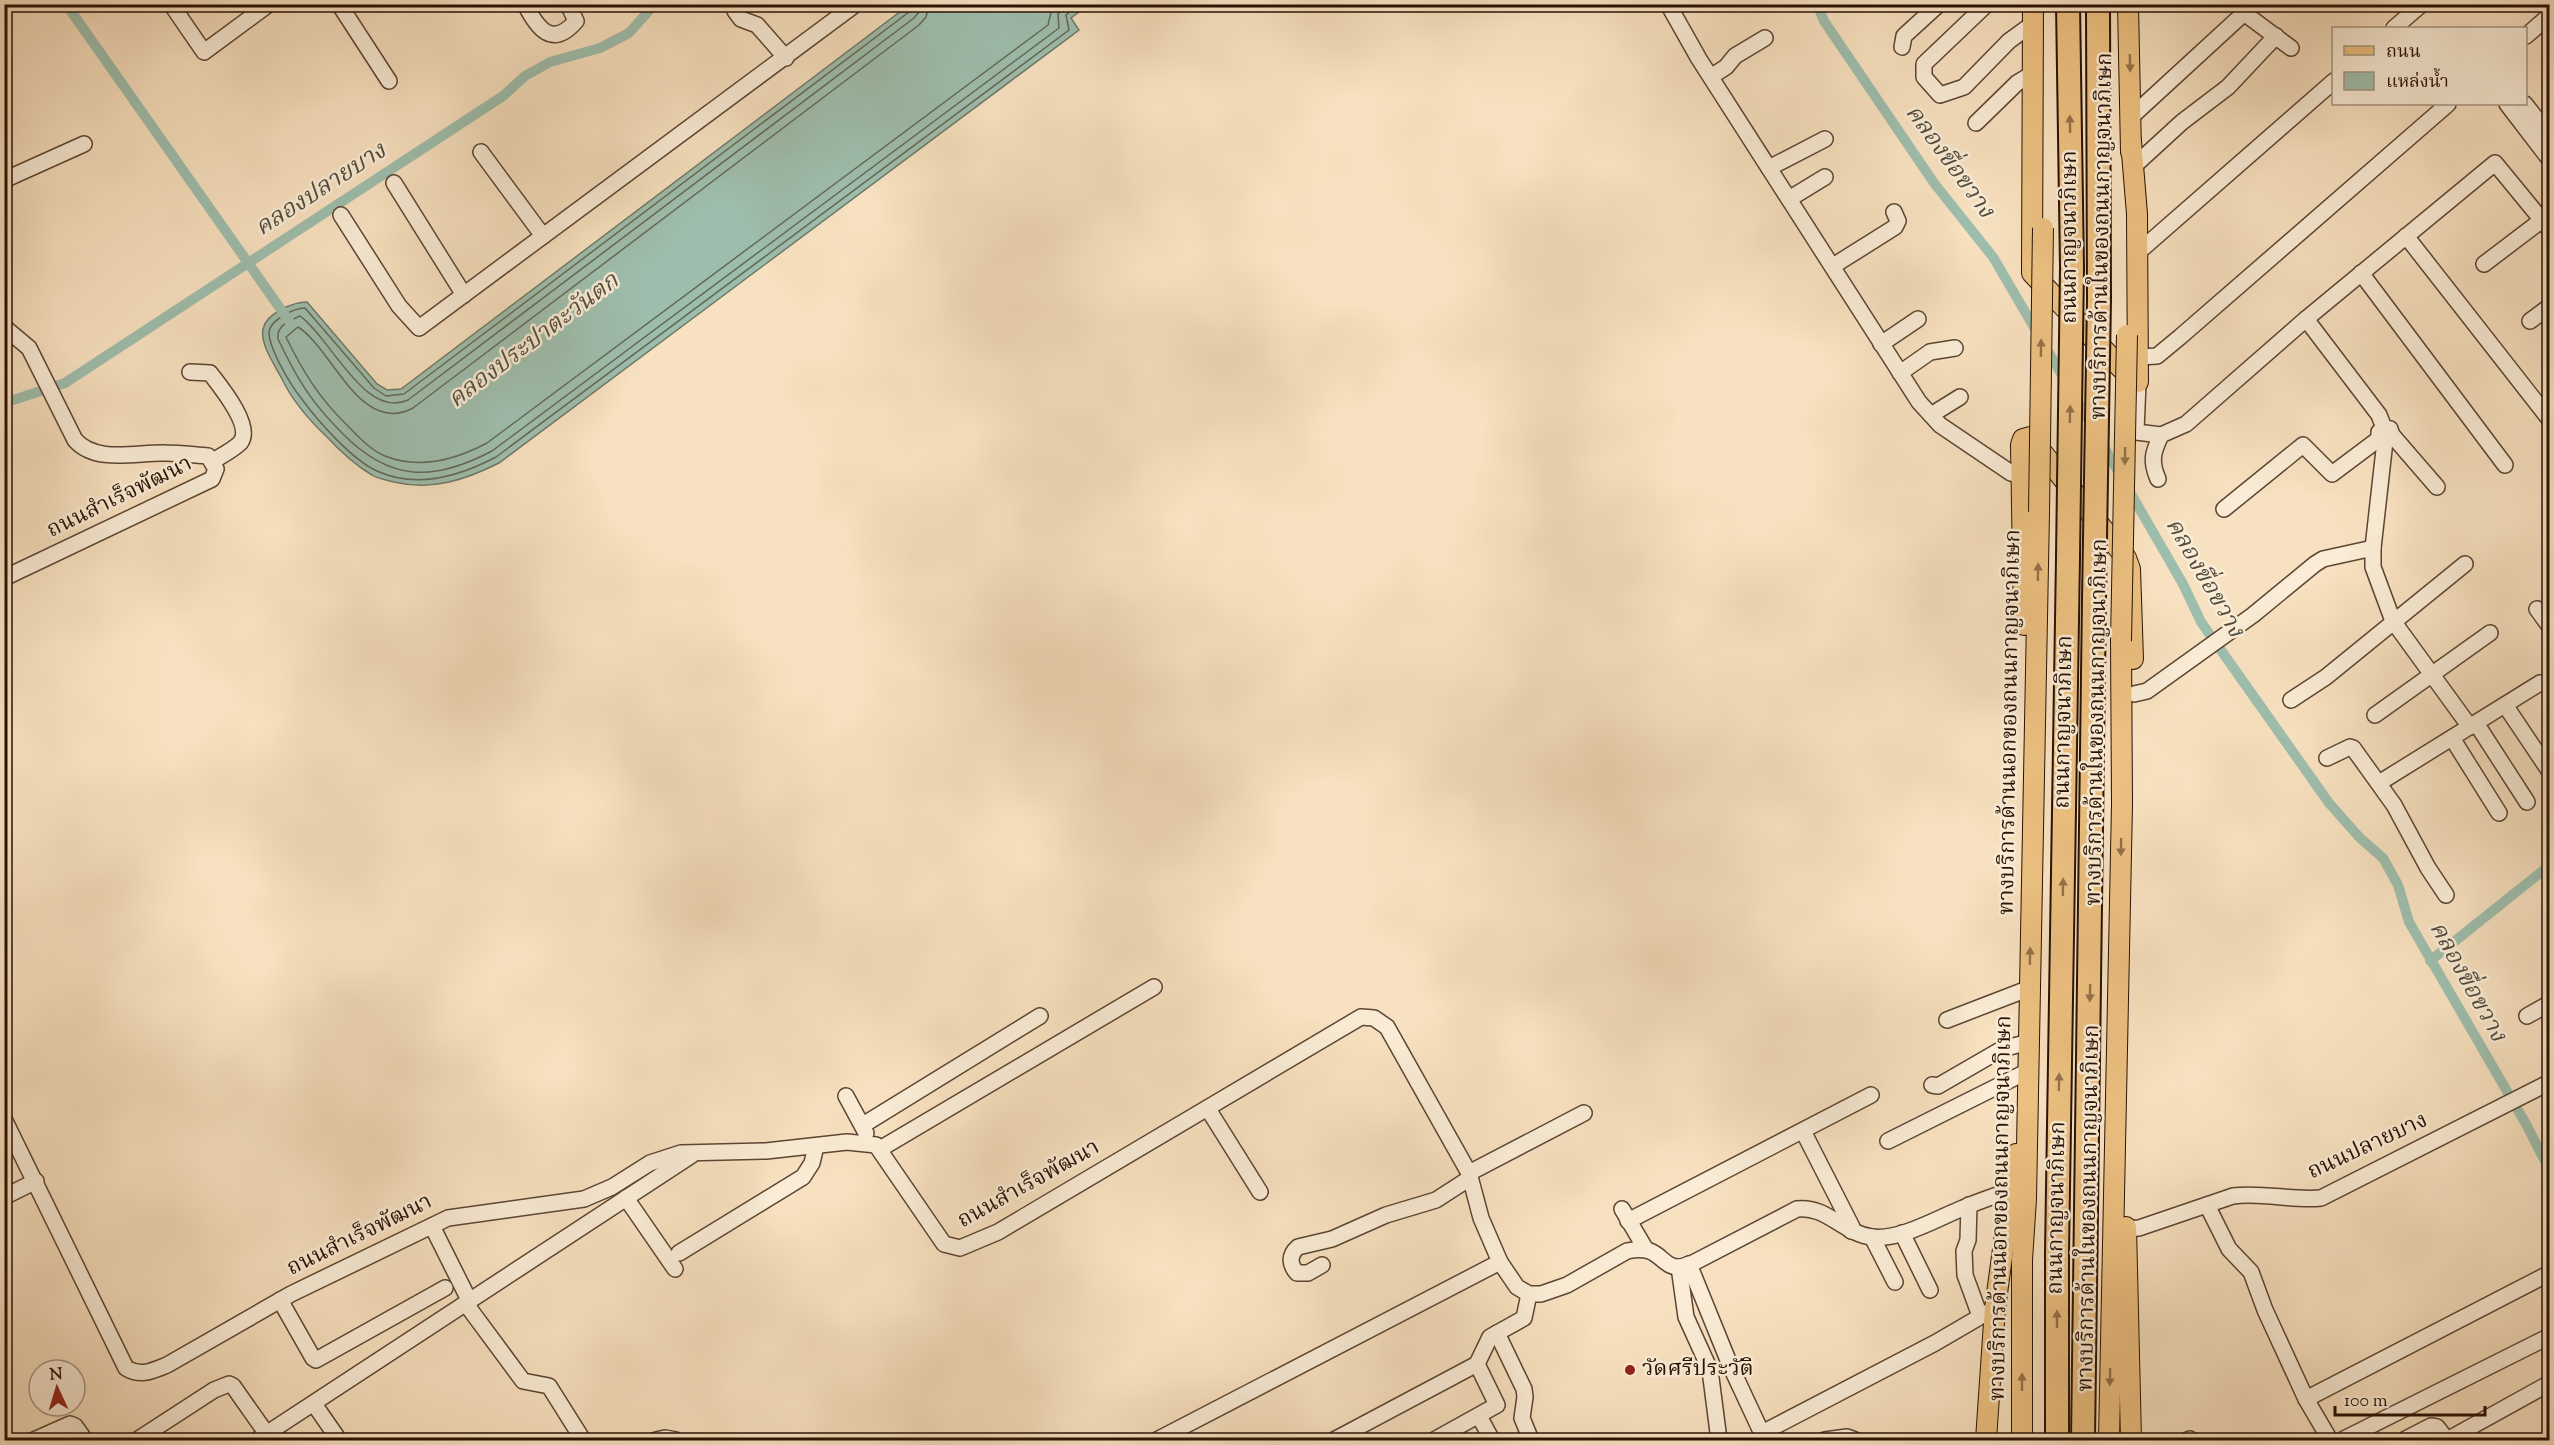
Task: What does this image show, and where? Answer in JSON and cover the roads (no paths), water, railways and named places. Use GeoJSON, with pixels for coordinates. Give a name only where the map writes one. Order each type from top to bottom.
{"type":"FeatureCollection","features":[{"type":"Feature","properties":{"kind":"highway","name":"ถนนกาญจนาภิเษก"},"geometry":{"type":"LineString","coordinates":[[2057,1440],[2057,1240],[2072,267],[2068,4]]}},
{"type":"Feature","properties":{"kind":"highway","name":"ถนนกาญจนาภิเษก"},"geometry":{"type":"LineString","coordinates":[[2083,1440],[2099,299],[2098,4]]}},
{"type":"Feature","properties":{"kind":"main road"},"geometry":{"type":"LineString","coordinates":[[2033,4],[2031,25],[2032,273],[2120,367],[2138,382]]}},
{"type":"Feature","properties":{"kind":"main road","name":"ทางบริการด้านนอกของถนนกาญจนาภิเษก"},"geometry":{"type":"LineString","coordinates":[[2022,1440],[2022,1260],[2029,1042],[2043,228],[2042,4]]}},
{"type":"Feature","properties":{"kind":"main road","name":"ทางบริการด้านในของถนนกาญจนาภิเษก"},"geometry":{"type":"LineString","coordinates":[[2109,1440],[2119,1283],[2116,1129],[2122,804],[2121,641],[2131,141],[2128,4]]}},
{"type":"Feature","properties":{"kind":"main road"},"geometry":{"type":"LineString","coordinates":[[2131,141],[2137,249],[2138,382]]}},
{"type":"Feature","properties":{"kind":"main road"},"geometry":{"type":"LineString","coordinates":[[2035,741],[2025,641],[2022,441],[2026,437],[2030,437],[2126,558],[2130,569],[2133,732],[2122,804]]}},
{"type":"Feature","properties":{"kind":"main road"},"geometry":{"type":"LineString","coordinates":[[1986,1440],[1988,1312],[2006,1236],[2017,1151],[2027,1123]]}},
{"type":"Feature","properties":{"kind":"main road"},"geometry":{"type":"LineString","coordinates":[[2116,1129],[2124,1176],[2127,1229],[2126,1249],[2119,1283],[2131,1440]]}},
{"type":"Feature","properties":{"kind":"main road"},"geometry":{"type":"LineString","coordinates":[[1999,1440],[2003,1345],[2010,1276],[2006,1236]]}},
{"type":"Feature","properties":{"kind":"main road"},"geometry":{"type":"LineString","coordinates":[[2119,1283],[2139,1340],[2140,1440]]}},
{"type":"Feature","properties":{"kind":"street"},"geometry":{"type":"LineString","coordinates":[[171,4],[204,52],[269,4]]}},
{"type":"Feature","properties":{"kind":"street"},"geometry":{"type":"LineString","coordinates":[[339,4],[389,81]]}},
{"type":"Feature","properties":{"kind":"street"},"geometry":{"type":"LineString","coordinates":[[525,4],[540,29],[553,34],[559,33],[576,21],[568,4]]}},
{"type":"Feature","properties":{"kind":"street"},"geometry":{"type":"LineString","coordinates":[[1668,4],[1699,59],[1712,76],[1881,344],[1930,415],[1940,425],[2011,473],[2023,476]]}},
{"type":"Feature","properties":{"kind":"street"},"geometry":{"type":"LineString","coordinates":[[1902,47],[1904,36],[1939,4]]}},
{"type":"Feature","properties":{"kind":"street"},"geometry":{"type":"LineString","coordinates":[[1987,4],[1924,64],[1924,77],[1940,95],[1964,87],[2009,41],[2031,25]]}},
{"type":"Feature","properties":{"kind":"street"},"geometry":{"type":"LineString","coordinates":[[2395,27],[2421,4]]}},
{"type":"Feature","properties":{"kind":"street"},"geometry":{"type":"LineString","coordinates":[[340,215],[399,306],[419,328],[855,5]]}},
{"type":"Feature","properties":{"kind":"street"},"geometry":{"type":"LineString","coordinates":[[2131,117],[2249,9],[2291,48]]}},
{"type":"Feature","properties":{"kind":"street"},"geometry":{"type":"LineString","coordinates":[[735,11],[741,19],[757,25],[786,58]]}},
{"type":"Feature","properties":{"kind":"street"},"geometry":{"type":"LineString","coordinates":[[2527,35],[2550,15]]}},
{"type":"Feature","properties":{"kind":"street"},"geometry":{"type":"LineString","coordinates":[[2134,166],[2182,122],[2228,87],[2276,36]]}},
{"type":"Feature","properties":{"kind":"street"},"geometry":{"type":"LineString","coordinates":[[1712,76],[1726,67],[1735,56],[1765,38]]}},
{"type":"Feature","properties":{"kind":"street"},"geometry":{"type":"LineString","coordinates":[[1976,123],[2017,82],[2032,74]]}},
{"type":"Feature","properties":{"kind":"street"},"geometry":{"type":"LineString","coordinates":[[2137,249],[2143,248],[2332,83]]}},
{"type":"Feature","properties":{"kind":"street"},"geometry":{"type":"LineString","coordinates":[[2139,357],[2157,356],[2172,344],[2447,105]]}},
{"type":"Feature","properties":{"kind":"street"},"geometry":{"type":"LineString","coordinates":[[2508,105],[2550,160]]}},
{"type":"Feature","properties":{"kind":"street"},"geometry":{"type":"LineString","coordinates":[[2526,105],[2550,136]]}},
{"type":"Feature","properties":{"kind":"street"},"geometry":{"type":"LineString","coordinates":[[1769,168],[1825,139]]}},
{"type":"Feature","properties":{"kind":"street"},"geometry":{"type":"LineString","coordinates":[[4,180],[73,149]]}},
{"type":"Feature","properties":{"kind":"street"},"geometry":{"type":"LineString","coordinates":[[481,152],[543,236]]}},
{"type":"Feature","properties":{"kind":"street"},"geometry":{"type":"LineString","coordinates":[[2138,382],[2136,432],[2161,435],[2186,424],[2306,319],[2495,163],[2546,225],[2484,264]]}},
{"type":"Feature","properties":{"kind":"street"},"geometry":{"type":"LineString","coordinates":[[1789,199],[1825,177]]}},
{"type":"Feature","properties":{"kind":"street"},"geometry":{"type":"LineString","coordinates":[[394,183],[464,295]]}},
{"type":"Feature","properties":{"kind":"street"},"geometry":{"type":"LineString","coordinates":[[1833,267],[1895,227],[1898,221],[1894,212]]}},
{"type":"Feature","properties":{"kind":"street"},"geometry":{"type":"LineString","coordinates":[[2406,236],[2550,420]]}},
{"type":"Feature","properties":{"kind":"street"},"geometry":{"type":"LineString","coordinates":[[2361,273],[2505,465]]}},
{"type":"Feature","properties":{"kind":"street"},"geometry":{"type":"LineString","coordinates":[[2530,321],[2550,306]]}},
{"type":"Feature","properties":{"kind":"street"},"geometry":{"type":"LineString","coordinates":[[1881,344],[1918,319]]}},
{"type":"Feature","properties":{"kind":"street"},"geometry":{"type":"LineString","coordinates":[[2306,319],[2379,415],[2385,435],[2373,567],[2393,621],[2473,725],[2527,802]]}},
{"type":"Feature","properties":{"kind":"street","name":"ถนนสำเร็จพัฒนา"},"geometry":{"type":"LineString","coordinates":[[4,327],[29,348],[75,440],[81,447],[92,453],[165,453],[208,456],[216,469],[212,479],[4,578]]}},
{"type":"Feature","properties":{"kind":"street"},"geometry":{"type":"LineString","coordinates":[[1900,373],[1930,352],[1955,348]]}},
{"type":"Feature","properties":{"kind":"street"},"geometry":{"type":"LineString","coordinates":[[190,372],[210,373],[242,424],[244,434],[241,442],[213,461]]}},
{"type":"Feature","properties":{"kind":"street"},"geometry":{"type":"LineString","coordinates":[[1930,415],[1960,397]]}},
{"type":"Feature","properties":{"kind":"street"},"geometry":{"type":"LineString","coordinates":[[2158,478],[2152,465],[2153,452],[2161,435]]}},
{"type":"Feature","properties":{"kind":"street"},"geometry":{"type":"LineString","coordinates":[[2385,435],[2437,487]]}},
{"type":"Feature","properties":{"kind":"street"},"geometry":{"type":"LineString","coordinates":[[2224,509],[2303,446],[2332,474],[2385,435]]}},
{"type":"Feature","properties":{"kind":"street"},"geometry":{"type":"LineString","coordinates":[[2134,694],[2147,691],[2229,632],[2323,559],[2373,548]]}},
{"type":"Feature","properties":{"kind":"street"},"geometry":{"type":"LineString","coordinates":[[2291,700],[2326,677],[2465,564]]}},
{"type":"Feature","properties":{"kind":"street"},"geometry":{"type":"LineString","coordinates":[[2538,609],[2550,627]]}},
{"type":"Feature","properties":{"kind":"street"},"geometry":{"type":"LineString","coordinates":[[2375,715],[2490,633]]}},
{"type":"Feature","properties":{"kind":"street"},"geometry":{"type":"LineString","coordinates":[[2379,783],[2540,683]]}},
{"type":"Feature","properties":{"kind":"street"},"geometry":{"type":"LineString","coordinates":[[2505,705],[2550,772]]}},
{"type":"Feature","properties":{"kind":"street"},"geometry":{"type":"LineString","coordinates":[[2452,738],[2499,813]]}},
{"type":"Feature","properties":{"kind":"street"},"geometry":{"type":"LineString","coordinates":[[2327,758],[2352,747],[2394,805],[2428,868],[2446,895]]}},
{"type":"Feature","properties":{"kind":"street"},"geometry":{"type":"LineString","coordinates":[[846,1096],[874,1146],[1154,987]]}},
{"type":"Feature","properties":{"kind":"street"},"geometry":{"type":"LineString","coordinates":[[1947,1020],[2030,988]]}},
{"type":"Feature","properties":{"kind":"street"},"geometry":{"type":"LineString","coordinates":[[2527,1016],[2550,1003]]}},
{"type":"Feature","properties":{"kind":"street"},"geometry":{"type":"LineString","coordinates":[[863,1125],[1040,1016]]}},
{"type":"Feature","properties":{"kind":"street","name":"ถนนสำเร็จพัฒนา"},"geometry":{"type":"LineString","coordinates":[[4,1119],[126,1368],[134,1373],[146,1373],[167,1365],[280,1300],[448,1218],[584,1199],[612,1187],[650,1163],[681,1153],[766,1151],[847,1142],[874,1146],[944,1244],[960,1248],[998,1233],[1361,1017],[1374,1018],[1387,1027],[1470,1175],[1481,1218],[1500,1262],[1517,1287],[1530,1294]]}},
{"type":"Feature","properties":{"kind":"street"},"geometry":{"type":"LineString","coordinates":[[1932,1085],[1938,1086],[2002,1049],[2029,1042]]}},
{"type":"Feature","properties":{"kind":"street"},"geometry":{"type":"LineString","coordinates":[[1888,1141],[2028,1071]]}},
{"type":"Feature","properties":{"kind":"street","name":"ถนนปลายบาง"},"geometry":{"type":"LineString","coordinates":[[2127,1229],[2139,1228],[2233,1196],[2249,1194],[2299,1200],[2322,1198],[2550,1082]]}},
{"type":"Feature","properties":{"kind":"street"},"geometry":{"type":"LineString","coordinates":[[1871,1095],[1803,1131],[1625,1215],[1645,1248],[1658,1254],[1670,1265],[1684,1266],[1797,1209],[1808,1208],[1819,1211],[1851,1231],[1872,1237],[1895,1236],[2011,1190]]}},
{"type":"Feature","properties":{"kind":"street"},"geometry":{"type":"LineString","coordinates":[[1208,1109],[1260,1192]]}},
{"type":"Feature","properties":{"kind":"street"},"geometry":{"type":"LineString","coordinates":[[1322,1265],[1308,1273],[1297,1273],[1290,1262],[1298,1247],[1332,1239],[1386,1215],[1436,1200],[1470,1175],[1584,1113]]}},
{"type":"Feature","properties":{"kind":"street"},"geometry":{"type":"LineString","coordinates":[[1803,1131],[1852,1227],[1851,1231]]}},
{"type":"Feature","properties":{"kind":"street"},"geometry":{"type":"LineString","coordinates":[[679,1253],[803,1177],[813,1163],[816,1146]]}},
{"type":"Feature","properties":{"kind":"street"},"geometry":{"type":"LineString","coordinates":[[137,1440],[214,1390],[229,1384],[234,1386],[265,1439],[314,1404],[695,1153]]}},
{"type":"Feature","properties":{"kind":"street"},"geometry":{"type":"LineString","coordinates":[[4,1197],[36,1181]]}},
{"type":"Feature","properties":{"kind":"street"},"geometry":{"type":"LineString","coordinates":[[626,1198],[675,1269]]}},
{"type":"Feature","properties":{"kind":"street"},"geometry":{"type":"LineString","coordinates":[[1684,1266],[1764,1437],[1988,1312],[1965,1275],[1964,1251],[1968,1240],[1969,1205]]}},
{"type":"Feature","properties":{"kind":"street"},"geometry":{"type":"LineString","coordinates":[[2207,1205],[2229,1249],[2250,1272],[2306,1399],[2330,1440]]}},
{"type":"Feature","properties":{"kind":"street"},"geometry":{"type":"LineString","coordinates":[[432,1226],[468,1303],[523,1381],[549,1386],[583,1440]]}},
{"type":"Feature","properties":{"kind":"street"},"geometry":{"type":"LineString","coordinates":[[1902,1233],[1930,1290]]}},
{"type":"Feature","properties":{"kind":"street"},"geometry":{"type":"LineString","coordinates":[[1872,1237],[1895,1282]]}},
{"type":"Feature","properties":{"kind":"street"},"geometry":{"type":"LineString","coordinates":[[1334,1440],[1477,1364],[1490,1337],[1524,1318],[1530,1294],[1541,1294],[1567,1285],[1627,1251],[1645,1248]]}},
{"type":"Feature","properties":{"kind":"street"},"geometry":{"type":"LineString","coordinates":[[1157,1440],[1500,1262]]}},
{"type":"Feature","properties":{"kind":"street"},"geometry":{"type":"LineString","coordinates":[[1684,1266],[1686,1317],[1710,1370],[1719,1440]]}},
{"type":"Feature","properties":{"kind":"street"},"geometry":{"type":"LineString","coordinates":[[2306,1399],[2550,1273]]}},
{"type":"Feature","properties":{"kind":"street"},"geometry":{"type":"LineString","coordinates":[[280,1300],[316,1360],[445,1288]]}},
{"type":"Feature","properties":{"kind":"street"},"geometry":{"type":"LineString","coordinates":[[1497,1333],[1524,1389],[1522,1418],[1531,1440]]}},
{"type":"Feature","properties":{"kind":"street"},"geometry":{"type":"LineString","coordinates":[[2342,1440],[2550,1336]]}},
{"type":"Feature","properties":{"kind":"street"},"geometry":{"type":"LineString","coordinates":[[1434,1440],[1496,1407],[1497,1403],[1477,1364]]}},
{"type":"Feature","properties":{"kind":"street"},"geometry":{"type":"LineString","coordinates":[[2404,1440],[2431,1426],[2437,1427],[2447,1440],[2550,1383]]}},
{"type":"Feature","properties":{"kind":"street"},"geometry":{"type":"LineString","coordinates":[[314,1404],[339,1440]]}},
{"type":"Feature","properties":{"kind":"street"},"geometry":{"type":"LineString","coordinates":[[1479,1416],[1492,1440]]}},
{"type":"Feature","properties":{"kind":"street"},"geometry":{"type":"LineString","coordinates":[[34,1440],[70,1424],[75,1426],[85,1440]]}},
{"type":"Feature","properties":{"kind":"street"},"geometry":{"type":"LineString","coordinates":[[1825,1440],[1847,1437],[1856,1440]]}},
{"type":"Feature","properties":{"kind":"water"},"geometry":{"type":"Polygon","coordinates":[[[909,5],[1088,5],[1071,18],[1079,30],[499,463],[461,479],[435,484],[408,484],[380,478],[366,471],[342,453],[296,403],[264,342],[265,323],[275,313],[288,306],[307,302],[377,384],[387,390],[401,389],[909,5]]]}},
{"type":"Feature","properties":{"kind":"waterway","name":"คลองประปาตะวันตก"},"geometry":{"type":"LineString","coordinates":[[66,4],[289,321]]}},
{"type":"Feature","properties":{"kind":"waterway","name":"คลองปลายบาง"},"geometry":{"type":"LineString","coordinates":[[4,403],[65,383],[503,96],[525,76],[550,62],[600,48],[629,33],[655,4]]}},
{"type":"Feature","properties":{"kind":"waterway","name":"คลองขื่อขวาง"},"geometry":{"type":"LineString","coordinates":[[1817,4],[1824,21],[1934,183],[1993,257],[2066,382]]}},
{"type":"Feature","properties":{"kind":"waterway","name":"คลองขื่อขวาง"},"geometry":{"type":"LineString","coordinates":[[2074,395],[2092,426]]}},
{"type":"Feature","properties":{"kind":"waterway","name":"คลองขื่อขวาง"},"geometry":{"type":"LineString","coordinates":[[2101,442],[2183,584],[2201,622],[2329,803],[2360,838],[2383,858],[2398,885],[2409,922],[2526,1124],[2550,1171]]}},
{"type":"Feature","properties":{"kind":"waterway"},"geometry":{"type":"LineString","coordinates":[[2430,961],[2550,865]]}},
{"type":"Feature","properties":{"kind":"place","name":"วัดศรีประวัติ"},"geometry":{"type":"Point","coordinates":[1630,1370]}}]}
